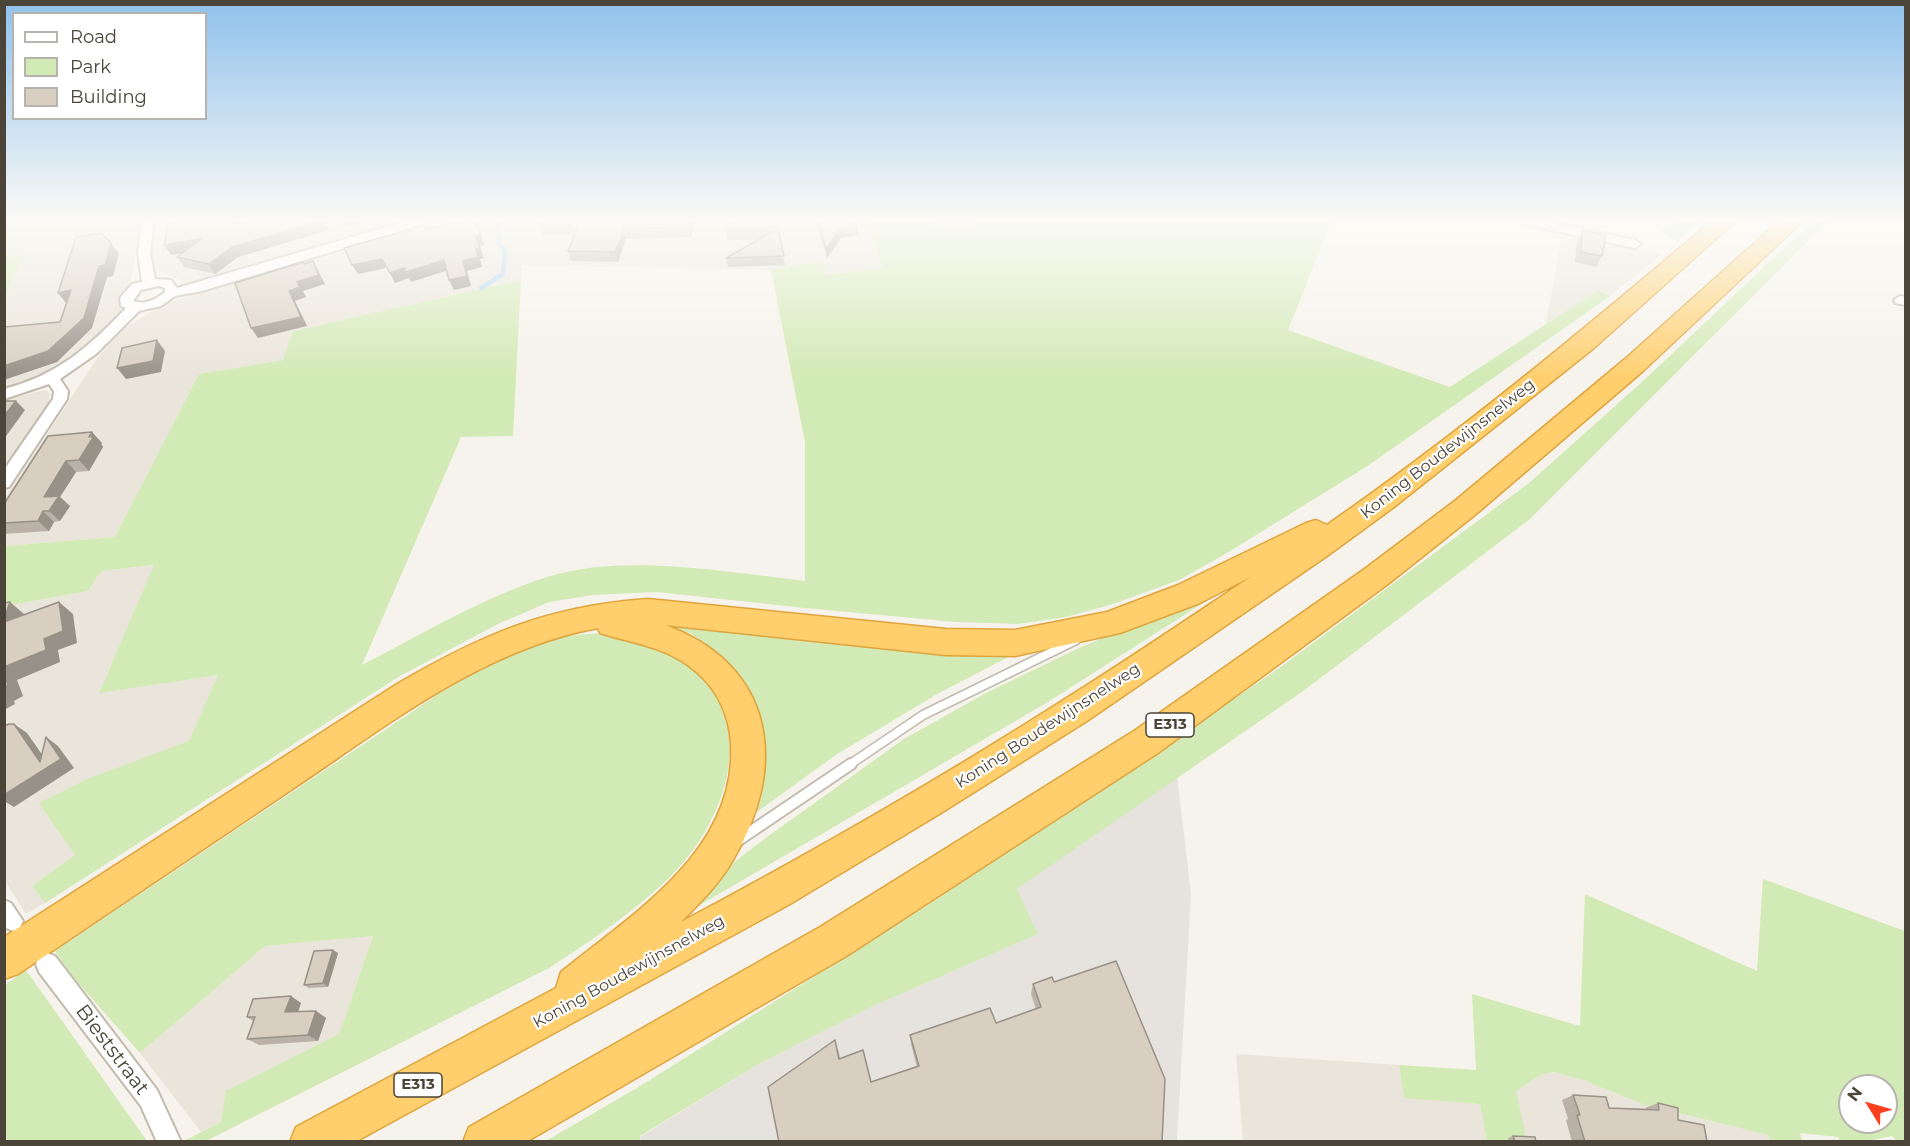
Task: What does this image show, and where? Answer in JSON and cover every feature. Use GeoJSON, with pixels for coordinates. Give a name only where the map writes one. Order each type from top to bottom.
{"type":"FeatureCollection","features":[{"type":"Feature","properties":{"kind":"highway","name":"Koning Boudewijnsnelweg"},"geometry":{"type":"LineString","coordinates":[[311,1142],[777,891],[929,802],[1085,705],[1308,555],[1384,500],[1585,342],[1664,273]]}},
{"type":"Feature","properties":{"kind":"highway","name":"E313"},"geometry":{"type":"LineString","coordinates":[[484,1142],[834,941],[1146,742],[1377,576],[1466,507],[1634,365],[1734,273]]}},
{"type":"Feature","properties":{"kind":"highway"},"geometry":{"type":"LineString","coordinates":[[4,960],[437,677],[495,645],[522,634],[579,620],[630,611],[677,612],[946,642],[1015,643],[1109,624],[1189,594],[1384,500]]}},
{"type":"Feature","properties":{"kind":"highway"},"geometry":{"type":"LineString","coordinates":[[525,1028],[670,906],[696,881],[716,855],[738,811],[750,754],[746,729],[731,689],[709,663],[671,638],[627,626],[579,620]]}},
{"type":"Feature","properties":{"kind":"street"},"geometry":{"type":"LineString","coordinates":[[147,273],[149,283]]}},
{"type":"Feature","properties":{"kind":"street"},"geometry":{"type":"LineString","coordinates":[[171,293],[171,287],[166,283],[149,283],[137,287],[126,298],[126,303],[135,307],[155,304],[171,293],[244,273]]}},
{"type":"Feature","properties":{"kind":"street"},"geometry":{"type":"LineString","coordinates":[[4,394],[53,379],[93,352],[135,307]]}},
{"type":"Feature","properties":{"kind":"street"},"geometry":{"type":"LineString","coordinates":[[4,483],[60,399],[62,391],[53,379]]}},
{"type":"Feature","properties":{"kind":"street","name":"Bieststraat"},"geometry":{"type":"LineString","coordinates":[[47,964],[149,1098],[169,1142]]}},
{"type":"Feature","properties":{"kind":"lane"},"geometry":{"type":"LineString","coordinates":[[716,855],[923,714],[1109,624]]}},
{"type":"Feature","properties":{"kind":"shaded area"},"geometry":{"type":"Polygon","coordinates":[[[15,273],[132,273],[120,315],[71,363],[26,383],[5,388],[5,299],[15,273]]]}},
{"type":"Feature","properties":{"kind":"shaded area"},"geometry":{"type":"Polygon","coordinates":[[[163,273],[230,273],[199,283],[189,284],[163,273]]]}},
{"type":"Feature","properties":{"kind":"shaded area"},"geometry":{"type":"Polygon","coordinates":[[[261,273],[521,273],[521,280],[293,331],[283,360],[199,374],[115,537],[5,546],[5,497],[98,357],[123,329],[157,308],[193,294],[261,273]]]}},
{"type":"Feature","properties":{"kind":"shaded area"},"geometry":{"type":"Polygon","coordinates":[[[1555,273],[1638,273],[1610,296],[1598,290],[1546,324],[1555,273]]]}},
{"type":"Feature","properties":{"kind":"shaded area"},"geometry":{"type":"Polygon","coordinates":[[[46,390],[50,394],[48,405],[5,469],[5,399],[46,390]]]}},
{"type":"Feature","properties":{"kind":"shaded area"},"geometry":{"type":"Polygon","coordinates":[[[155,565],[99,692],[219,675],[190,741],[87,779],[40,803],[75,855],[32,886],[45,903],[26,914],[5,881],[5,606],[88,591],[101,571],[155,565]]]}},
{"type":"Feature","properties":{"kind":"shaded area"},"geometry":{"type":"Polygon","coordinates":[[[1177,776],[1191,894],[1177,1141],[641,1142],[640,1137],[757,1065],[869,1008],[1038,934],[1017,889],[1177,776]]]}},
{"type":"Feature","properties":{"kind":"shaded area"},"geometry":{"type":"Polygon","coordinates":[[[373,936],[339,1034],[227,1091],[221,1122],[201,1132],[140,1053],[265,946],[373,936]]]}},
{"type":"Feature","properties":{"kind":"shaded area"},"geometry":{"type":"Polygon","coordinates":[[[1236,1054],[1399,1065],[1404,1097],[1480,1104],[1487,1141],[1243,1141],[1236,1054]]]}},
{"type":"Feature","properties":{"kind":"shaded area"},"geometry":{"type":"Polygon","coordinates":[[[1554,1072],[1586,1081],[1642,1104],[1768,1135],[1770,1141],[1527,1141],[1515,1091],[1540,1075],[1554,1072]]]}},
{"type":"Feature","properties":{"kind":"green space"},"geometry":{"type":"Polygon","coordinates":[[[5,273],[15,273],[5,299],[5,273]]]}},
{"type":"Feature","properties":{"kind":"green space"},"geometry":{"type":"Polygon","coordinates":[[[772,273],[1311,273],[1288,330],[1450,387],[1598,290],[1610,296],[1369,465],[1179,580],[1113,604],[1066,617],[1018,624],[956,622],[657,592],[593,595],[549,602],[498,624],[400,676],[45,903],[32,886],[75,855],[39,803],[87,779],[189,741],[218,675],[99,693],[154,565],[101,571],[88,591],[5,606],[5,546],[115,537],[199,374],[283,360],[293,331],[521,280],[513,436],[461,437],[362,665],[499,595],[547,577],[577,570],[641,565],[709,569],[805,581],[805,442],[772,273]]]}},
{"type":"Feature","properties":{"kind":"green space"},"geometry":{"type":"Polygon","coordinates":[[[1757,273],[1776,273],[1530,519],[1306,689],[1017,889],[1038,934],[869,1008],[757,1065],[640,1136],[640,1141],[544,1142],[637,1088],[925,907],[1278,669],[1529,483],[1642,382],[1757,273]]]}},
{"type":"Feature","properties":{"kind":"green space"},"geometry":{"type":"Polygon","coordinates":[[[1236,582],[1048,702],[664,926],[720,873],[904,739],[986,693],[1079,648],[1236,582]]]}},
{"type":"Feature","properties":{"kind":"green space"},"geometry":{"type":"Polygon","coordinates":[[[642,619],[1022,650],[939,693],[837,754],[746,820],[737,675],[706,644],[690,633],[642,619]]]}},
{"type":"Feature","properties":{"kind":"green space"},"geometry":{"type":"Polygon","coordinates":[[[608,633],[649,641],[667,648],[708,684],[723,711],[729,739],[728,769],[720,799],[707,828],[690,854],[669,878],[641,903],[549,968],[206,1141],[184,1141],[221,1122],[226,1091],[339,1034],[373,936],[265,946],[140,1053],[72,976],[55,951],[443,691],[479,670],[543,641],[583,634],[608,633]]]}},
{"type":"Feature","properties":{"kind":"green space"},"geometry":{"type":"Polygon","coordinates":[[[1763,879],[1905,931],[1905,1141],[1897,1141],[1892,1136],[1868,1141],[1840,1141],[1838,1137],[1800,1133],[1802,1141],[1770,1141],[1768,1135],[1642,1104],[1586,1081],[1554,1072],[1540,1075],[1516,1091],[1527,1141],[1487,1141],[1480,1104],[1404,1098],[1399,1065],[1476,1070],[1472,994],[1580,1026],[1585,894],[1757,971],[1763,879]]]}},
{"type":"Feature","properties":{"kind":"green space"},"geometry":{"type":"Polygon","coordinates":[[[26,970],[147,1141],[5,1141],[5,985],[26,970]]]}},
{"type":"Feature","properties":{"kind":"building"},"geometry":{"type":"Polygon","coordinates":[[[64,273],[97,273],[84,318],[48,351],[4,366],[4,327],[60,322],[71,290],[58,293],[64,273]]]}},
{"type":"Feature","properties":{"kind":"building"},"geometry":{"type":"Polygon","coordinates":[[[266,273],[319,275],[297,282],[300,287],[289,291],[301,317],[251,328],[235,283],[266,273]]]}},
{"type":"Feature","properties":{"kind":"building"},"geometry":{"type":"Polygon","coordinates":[[[447,273],[466,273],[467,276],[449,280],[447,273]]]}},
{"type":"Feature","properties":{"kind":"building"},"geometry":{"type":"Polygon","coordinates":[[[157,340],[153,361],[117,368],[122,348],[157,340]]]}},
{"type":"Feature","properties":{"kind":"building"},"geometry":{"type":"Polygon","coordinates":[[[4,401],[16,401],[4,416],[4,401]]]}},
{"type":"Feature","properties":{"kind":"building"},"geometry":{"type":"Polygon","coordinates":[[[92,432],[89,437],[94,436],[79,460],[66,461],[44,497],[59,496],[49,511],[43,511],[38,521],[4,523],[4,504],[48,436],[92,432]]]}},
{"type":"Feature","properties":{"kind":"building"},"geometry":{"type":"Polygon","coordinates":[[[10,602],[4,619],[4,603],[10,602]]]}},
{"type":"Feature","properties":{"kind":"building"},"geometry":{"type":"Polygon","coordinates":[[[59,602],[63,631],[44,639],[46,650],[4,667],[4,622],[59,602]]]}},
{"type":"Feature","properties":{"kind":"building"},"geometry":{"type":"Polygon","coordinates":[[[4,675],[8,685],[4,687],[4,675]]]}},
{"type":"Feature","properties":{"kind":"building"},"geometry":{"type":"Polygon","coordinates":[[[14,724],[40,762],[46,737],[61,759],[4,795],[4,726],[14,724]]]}},
{"type":"Feature","properties":{"kind":"building"},"geometry":{"type":"Polygon","coordinates":[[[333,950],[323,983],[304,985],[314,951],[333,950]]]}},
{"type":"Feature","properties":{"kind":"building"},"geometry":{"type":"Polygon","coordinates":[[[1116,961],[1165,1079],[1162,1142],[779,1142],[768,1087],[835,1040],[839,1059],[863,1050],[871,1082],[919,1066],[910,1035],[990,1008],[996,1023],[1041,1007],[1033,984],[1052,977],[1054,982],[1116,961]]]}},
{"type":"Feature","properties":{"kind":"building"},"geometry":{"type":"Polygon","coordinates":[[[291,996],[285,1012],[316,1011],[308,1035],[247,1039],[255,1017],[247,1017],[253,999],[291,996]]]}},
{"type":"Feature","properties":{"kind":"building"},"geometry":{"type":"Polygon","coordinates":[[[1573,1095],[1606,1097],[1609,1108],[1659,1110],[1658,1103],[1678,1108],[1678,1120],[1704,1125],[1707,1142],[1585,1142],[1577,1115],[1580,1115],[1573,1095]]]}},
{"type":"Feature","properties":{"kind":"building"},"geometry":{"type":"Polygon","coordinates":[[[1513,1136],[1535,1137],[1536,1142],[1515,1142],[1513,1136]]]}},
{"type":"Feature","properties":{"kind":"waterway"},"geometry":{"type":"LineString","coordinates":[[481,288],[503,273]]}}]}
